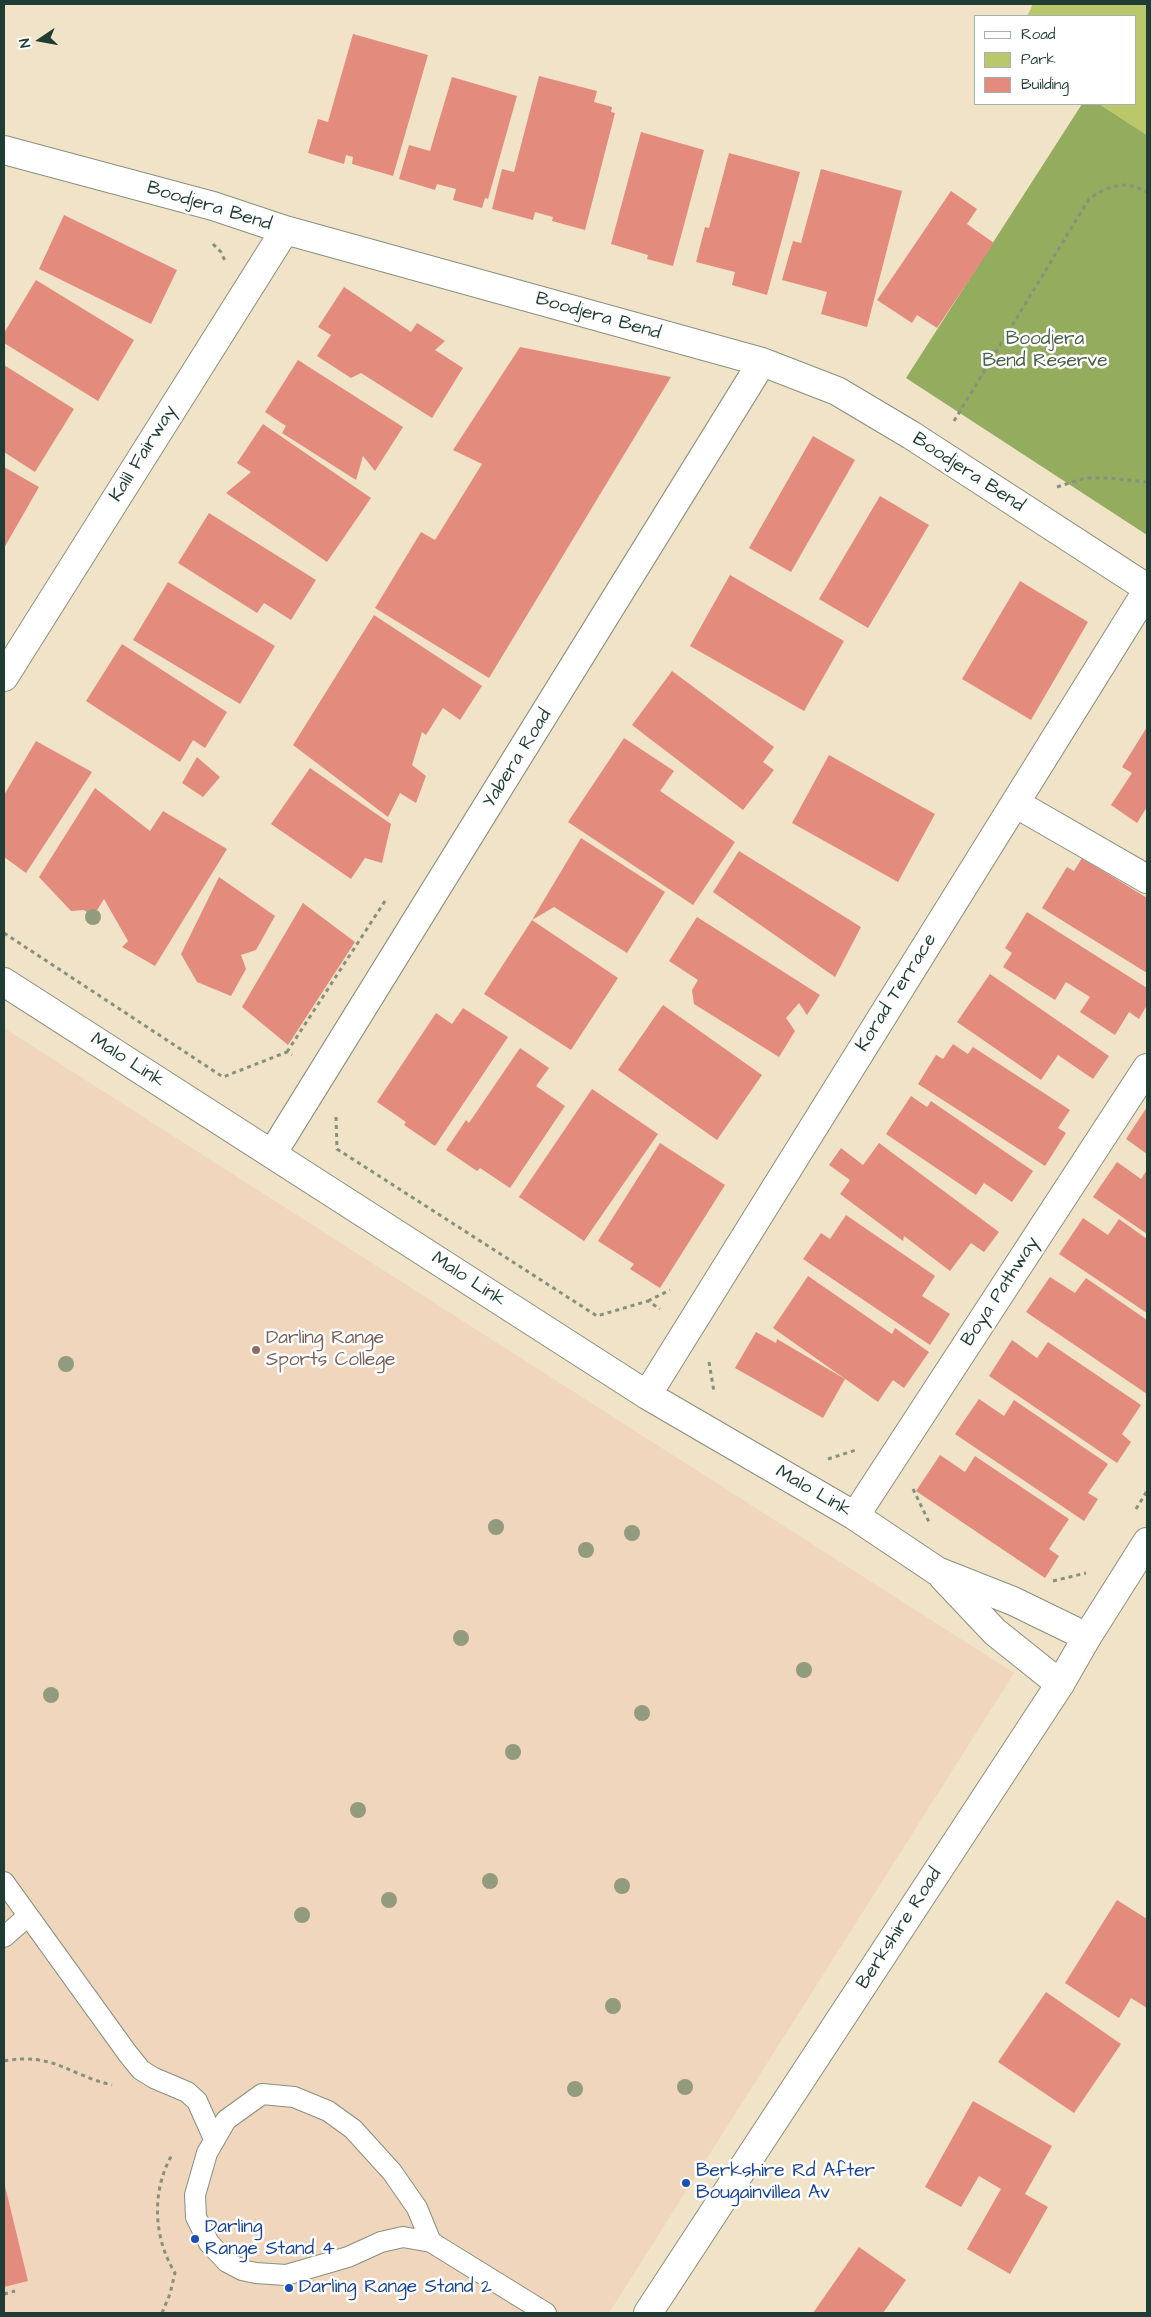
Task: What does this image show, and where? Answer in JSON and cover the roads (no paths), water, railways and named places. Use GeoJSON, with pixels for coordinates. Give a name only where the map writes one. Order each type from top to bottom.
{"type":"FeatureCollection","features":[{"type":"Feature","properties":{"kind":"street","name":"Boodjera Bend"},"geometry":{"type":"LineString","coordinates":[[4,150],[213,206],[285,230],[762,362],[837,391],[1028,510],[1147,590]]}},
{"type":"Feature","properties":{"kind":"street","name":"Kalil Fairway"},"geometry":{"type":"LineString","coordinates":[[4,677],[285,230]]}},
{"type":"Feature","properties":{"kind":"street","name":"Yabera Road"},"geometry":{"type":"LineString","coordinates":[[272,1154],[762,362]]}},
{"type":"Feature","properties":{"kind":"street","name":"Korad Terrace"},"geometry":{"type":"LineString","coordinates":[[647,1395],[1147,590]]}},
{"type":"Feature","properties":{"kind":"street"},"geometry":{"type":"LineString","coordinates":[[1016,803],[1147,879]]}},
{"type":"Feature","properties":{"kind":"street","name":"Malo Link"},"geometry":{"type":"LineString","coordinates":[[4,982],[647,1395],[855,1516],[937,1571],[1013,1602],[1087,1637]]}},
{"type":"Feature","properties":{"kind":"street","name":"Boya Pathway"},"geometry":{"type":"LineString","coordinates":[[855,1516],[1147,1068]]}},
{"type":"Feature","properties":{"kind":"street","name":"Berkshire Road"},"geometry":{"type":"LineString","coordinates":[[648,2313],[1060,1684],[1087,1637],[1147,1542]]}},
{"type":"Feature","properties":{"kind":"street","name":"Malo Link"},"geometry":{"type":"LineString","coordinates":[[937,1571],[995,1632],[1060,1684]]}},
{"type":"Feature","properties":{"kind":"lane"},"geometry":{"type":"LineString","coordinates":[[4,1882],[141,2070],[154,2078],[175,2085],[188,2092],[197,2101],[214,2139]]}},
{"type":"Feature","properties":{"kind":"lane"},"geometry":{"type":"LineString","coordinates":[[4,1937],[28,1916]]}},
{"type":"Feature","properties":{"kind":"lane"},"geometry":{"type":"LineString","coordinates":[[431,2242],[417,2208],[392,2172],[353,2129],[328,2110],[294,2097],[262,2094],[226,2120],[207,2153],[195,2195],[196,2217],[209,2243],[227,2262],[242,2270],[286,2275],[348,2257],[381,2242],[403,2237],[431,2242],[546,2313]]}},
{"type":"Feature","properties":{"kind":"place","name":"Darling Range Sports College"},"geometry":{"type":"Point","coordinates":[256,1350]}},
{"type":"Feature","properties":{"kind":"place","name":"Berkshire Rd After Bougainvillea Av"},"geometry":{"type":"Point","coordinates":[686,2183]}},
{"type":"Feature","properties":{"kind":"place","name":"Darling Range Stand 4"},"geometry":{"type":"Point","coordinates":[195,2239]}},
{"type":"Feature","properties":{"kind":"place","name":"Darling Range Stand 2"},"geometry":{"type":"Point","coordinates":[289,2288]}},
{"type":"Feature","properties":{"kind":"park label","name":"Boodjera Bend Reserve"},"geometry":{"type":"Point","coordinates":[1045,351]}}]}
